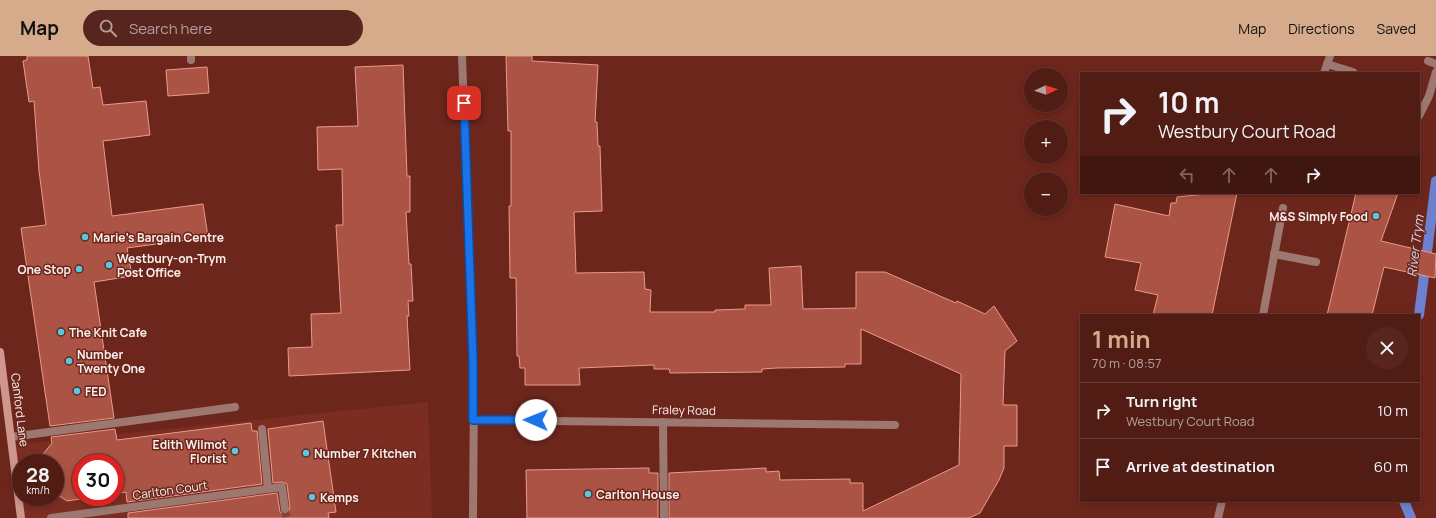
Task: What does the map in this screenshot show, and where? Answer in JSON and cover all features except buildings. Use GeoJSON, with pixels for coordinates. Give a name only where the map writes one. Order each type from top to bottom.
{"type":"FeatureCollection","features":[{"type":"Feature","properties":{"kind":"street"},"geometry":{"type":"LineString","coordinates":[[462,56],[468,198],[473,420],[473,518]]}},
{"type":"Feature","properties":{"kind":"street"},"geometry":{"type":"LineString","coordinates":[[1324,72],[1329,60],[1353,72]]}},
{"type":"Feature","properties":{"kind":"street"},"geometry":{"type":"LineString","coordinates":[[1420,114],[1436,72]]}},
{"type":"Feature","properties":{"kind":"street"},"geometry":{"type":"LineString","coordinates":[[1263,314],[1283,208]]}},
{"type":"Feature","properties":{"kind":"street"},"geometry":{"type":"LineString","coordinates":[[1274,254],[1316,262]]}},
{"type":"Feature","properties":{"kind":"street","name":"Canford Lane"},"geometry":{"type":"LineString","coordinates":[[0,352],[21,518]]}},
{"type":"Feature","properties":{"kind":"street"},"geometry":{"type":"LineString","coordinates":[[11,437],[235,407]]}},
{"type":"Feature","properties":{"kind":"street","name":"Fraley Road"},"geometry":{"type":"LineString","coordinates":[[473,420],[895,425]]}},
{"type":"Feature","properties":{"kind":"street"},"geometry":{"type":"LineString","coordinates":[[662,422],[664,518]]}},
{"type":"Feature","properties":{"kind":"street"},"geometry":{"type":"LineString","coordinates":[[262,429],[268,489]]}},
{"type":"Feature","properties":{"kind":"street","name":"Carlton Court"},"geometry":{"type":"LineString","coordinates":[[51,518],[282,487],[285,509]]}},
{"type":"Feature","properties":{"kind":"street"},"geometry":{"type":"LineString","coordinates":[[1218,518],[1222,502]]}},
{"type":"Feature","properties":{"kind":"shaded area"},"geometry":{"type":"Polygon","coordinates":[[[428,402],[432,518],[21,518],[20,506],[64,506],[64,454],[13,454],[12,445],[428,402]]]}},
{"type":"Feature","properties":{"kind":"waterway","name":"River Trym"},"geometry":{"type":"LineString","coordinates":[[1419,314],[1436,181]]}},
{"type":"Feature","properties":{"kind":"waterway","name":"River Trym"},"geometry":{"type":"LineString","coordinates":[[1404,502],[1411,518]]}},
{"type":"Feature","properties":{"kind":"tunnel"},"geometry":{"type":"LineString","coordinates":[[285,509],[287,518]]}},
{"type":"Feature","properties":{"kind":"place","name":"M&S Simply Food"},"geometry":{"type":"Point","coordinates":[1376,216]}},
{"type":"Feature","properties":{"kind":"place","name":"Marie's Bargain Centre"},"geometry":{"type":"Point","coordinates":[85,237]}},
{"type":"Feature","properties":{"kind":"place","name":"Westbury-on-Trym Post Office"},"geometry":{"type":"Point","coordinates":[109,265]}},
{"type":"Feature","properties":{"kind":"place","name":"One Stop"},"geometry":{"type":"Point","coordinates":[79,269]}},
{"type":"Feature","properties":{"kind":"place","name":"The Knit Cafe"},"geometry":{"type":"Point","coordinates":[61,332]}},
{"type":"Feature","properties":{"kind":"place","name":"Number Twenty One"},"geometry":{"type":"Point","coordinates":[69,361]}},
{"type":"Feature","properties":{"kind":"place","name":"FED"},"geometry":{"type":"Point","coordinates":[77,391]}},
{"type":"Feature","properties":{"kind":"place","name":"Edith Wilmot Florist"},"geometry":{"type":"Point","coordinates":[235,451]}},
{"type":"Feature","properties":{"kind":"place","name":"Number 7 Kitchen"},"geometry":{"type":"Point","coordinates":[306,453]}},
{"type":"Feature","properties":{"kind":"place","name":"Carlton House"},"geometry":{"type":"Point","coordinates":[588,494]}},
{"type":"Feature","properties":{"kind":"place","name":"Kemps"},"geometry":{"type":"Point","coordinates":[312,497]}},
{"type":"Feature","properties":{"kind":"route"},"geometry":{"type":"LineString","coordinates":[[464,103],[474,388],[473,420],[536,420]]}}]}
